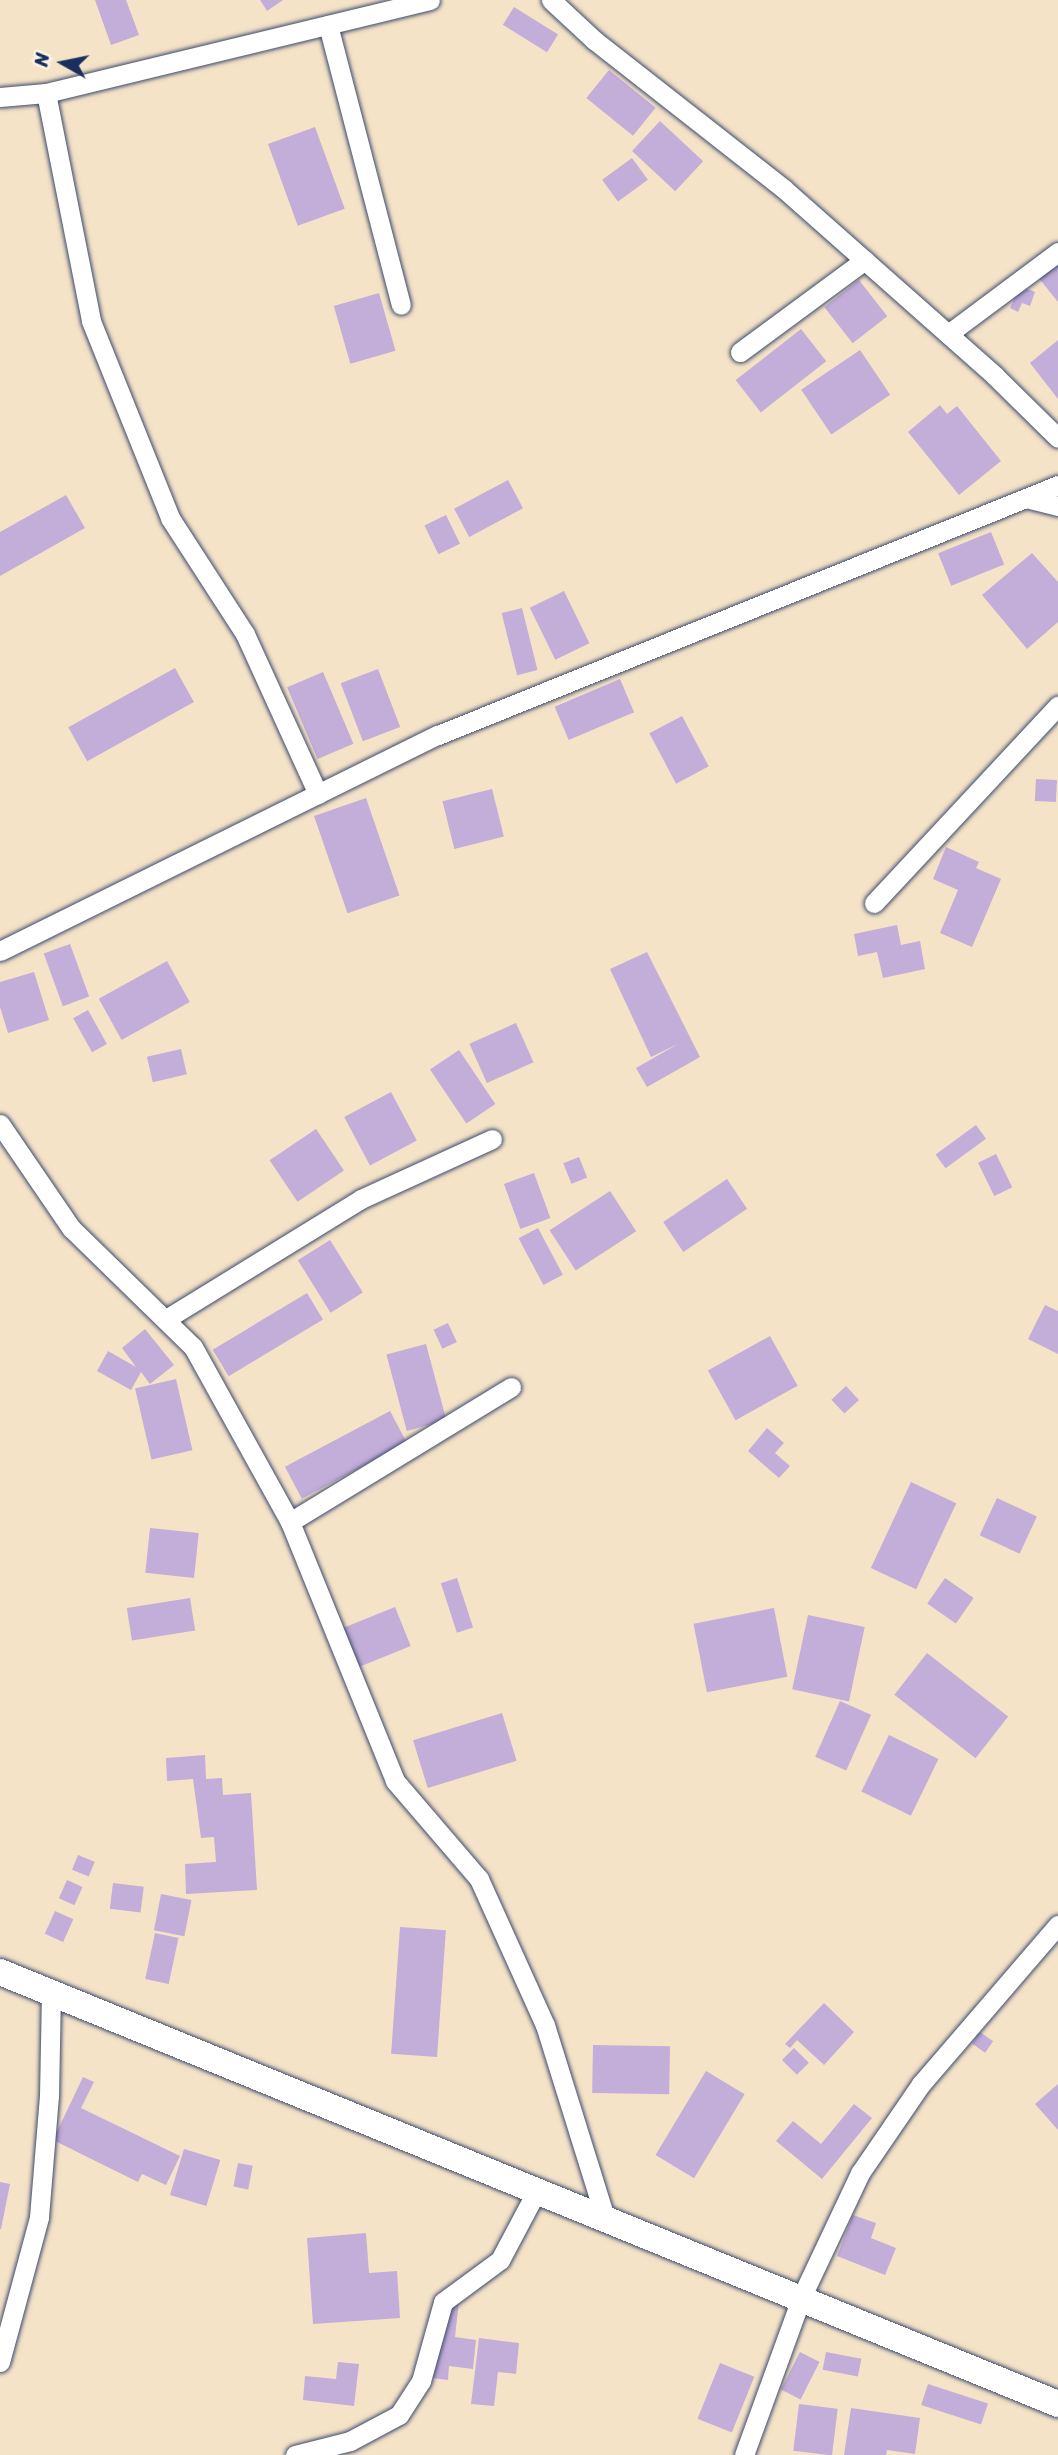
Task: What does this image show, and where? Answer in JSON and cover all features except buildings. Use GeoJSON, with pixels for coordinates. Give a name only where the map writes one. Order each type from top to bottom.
{"type":"FeatureCollection","features":[{"type":"Feature","properties":{"kind":"main road"},"geometry":{"type":"LineString","coordinates":[[0,1972],[1058,2404]]}},
{"type":"Feature","properties":{"kind":"street"},"geometry":{"type":"LineString","coordinates":[[0,97],[46,93],[430,0]]}},
{"type":"Feature","properties":{"kind":"street"},"geometry":{"type":"LineString","coordinates":[[551,0],[594,40],[784,189],[948,334],[1058,438]]}},
{"type":"Feature","properties":{"kind":"street"},"geometry":{"type":"LineString","coordinates":[[328,25],[401,305]]}},
{"type":"Feature","properties":{"kind":"street"},"geometry":{"type":"LineString","coordinates":[[46,93],[91,321],[170,518],[245,634],[318,794]]}},
{"type":"Feature","properties":{"kind":"street"},"geometry":{"type":"LineString","coordinates":[[948,334],[1058,252]]}},
{"type":"Feature","properties":{"kind":"street"},"geometry":{"type":"LineString","coordinates":[[740,352],[864,260]]}},
{"type":"Feature","properties":{"kind":"street"},"geometry":{"type":"LineString","coordinates":[[0,950],[438,735],[1058,485]]}},
{"type":"Feature","properties":{"kind":"street"},"geometry":{"type":"LineString","coordinates":[[1026,498],[1058,506]]}},
{"type":"Feature","properties":{"kind":"street"},"geometry":{"type":"LineString","coordinates":[[874,903],[1058,706]]}},
{"type":"Feature","properties":{"kind":"street"},"geometry":{"type":"LineString","coordinates":[[0,1124],[71,1228],[193,1347],[290,1522],[395,1781],[479,1879],[523,1976],[545,2025],[605,2218]]}},
{"type":"Feature","properties":{"kind":"street"},"geometry":{"type":"LineString","coordinates":[[166,1320],[361,1199],[492,1139]]}},
{"type":"Feature","properties":{"kind":"street"},"geometry":{"type":"LineString","coordinates":[[290,1522],[511,1387]]}},
{"type":"Feature","properties":{"kind":"street"},"geometry":{"type":"LineString","coordinates":[[744,2455],[801,2298],[860,2173],[921,2084],[1058,1925]]}},
{"type":"Feature","properties":{"kind":"street"},"geometry":{"type":"LineString","coordinates":[[0,2362],[39,2217],[49,2096],[51,1993]]}},
{"type":"Feature","properties":{"kind":"street"},"geometry":{"type":"LineString","coordinates":[[295,2455],[350,2441],[399,2415],[421,2381],[443,2302],[500,2260],[537,2190]]}}]}
